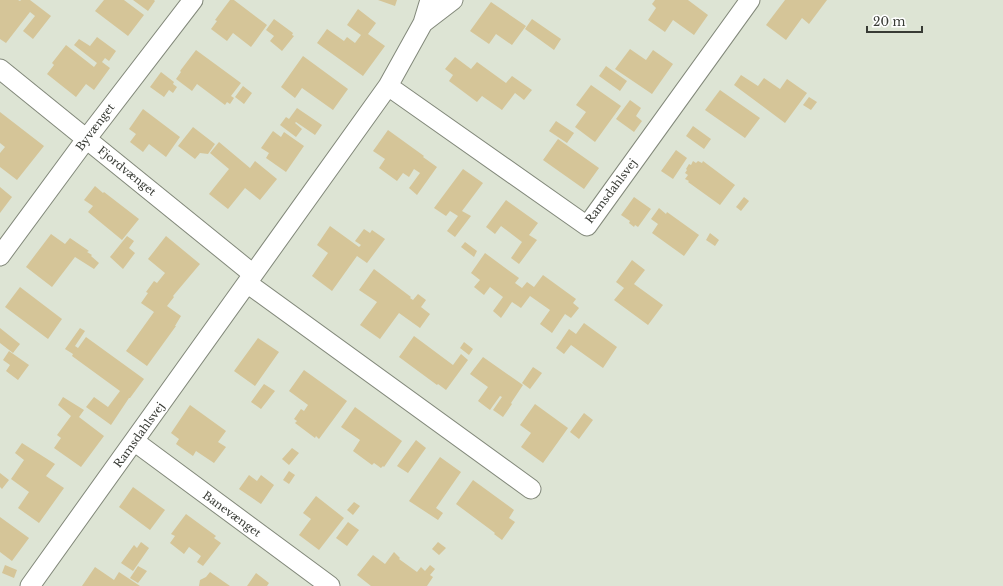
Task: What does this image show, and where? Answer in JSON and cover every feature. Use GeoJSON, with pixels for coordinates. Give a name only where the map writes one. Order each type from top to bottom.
{"type":"FeatureCollection","features":[{"type":"Feature","properties":{"kind":"street","name":"Byvænget"},"geometry":{"type":"LineString","coordinates":[[0,256],[87,138],[193,0]]}},
{"type":"Feature","properties":{"kind":"street","name":"Ramsdahlsvej"},"geometry":{"type":"LineString","coordinates":[[30,586],[388,86],[423,23],[430,0]]}},
{"type":"Feature","properties":{"kind":"street","name":"Ramsdahlsvej"},"geometry":{"type":"LineString","coordinates":[[423,23],[453,0]]}},
{"type":"Feature","properties":{"kind":"street","name":"Ramsdahlsvej"},"geometry":{"type":"LineString","coordinates":[[388,86],[587,226],[750,0]]}},
{"type":"Feature","properties":{"kind":"street","name":"Fjordvænget"},"geometry":{"type":"LineString","coordinates":[[0,69],[87,138],[250,278]]}},
{"type":"Feature","properties":{"kind":"street"},"geometry":{"type":"LineString","coordinates":[[250,278],[531,489]]}},
{"type":"Feature","properties":{"kind":"street","name":"Banevænget"},"geometry":{"type":"LineString","coordinates":[[134,441],[330,586]]}},
{"type":"Feature","properties":{"kind":"building"},"geometry":{"type":"Polygon","coordinates":[[[0,0],[30,0],[51,16],[33,39],[23,31],[35,16],[30,12],[6,43],[0,39],[0,0]]]}},
{"type":"Feature","properties":{"kind":"building"},"geometry":{"type":"Polygon","coordinates":[[[104,0],[124,0],[144,15],[128,36],[95,11],[104,0]]]}},
{"type":"Feature","properties":{"kind":"building"},"geometry":{"type":"Polygon","coordinates":[[[133,0],[154,0],[155,1],[148,11],[133,0]]]}},
{"type":"Feature","properties":{"kind":"building"},"geometry":{"type":"Polygon","coordinates":[[[230,0],[234,0],[267,25],[251,47],[233,33],[227,41],[211,29],[217,21],[215,20],[230,0]]]}},
{"type":"Feature","properties":{"kind":"building"},"geometry":{"type":"Polygon","coordinates":[[[378,0],[397,0],[395,6],[378,0]]]}},
{"type":"Feature","properties":{"kind":"building"},"geometry":{"type":"Polygon","coordinates":[[[655,0],[688,0],[708,15],[694,35],[673,20],[665,32],[648,20],[656,8],[652,4],[655,0]]]}},
{"type":"Feature","properties":{"kind":"building"},"geometry":{"type":"Polygon","coordinates":[[[785,0],[827,0],[809,24],[802,18],[786,40],[766,25],[785,0]]]}},
{"type":"Feature","properties":{"kind":"building"},"geometry":{"type":"Polygon","coordinates":[[[491,2],[526,26],[512,45],[496,34],[489,44],[470,31],[491,2]]]}},
{"type":"Feature","properties":{"kind":"building"},"geometry":{"type":"Polygon","coordinates":[[[358,9],[376,23],[368,34],[385,46],[363,76],[317,43],[327,29],[344,41],[347,37],[355,43],[361,35],[347,25],[358,9]]]}},
{"type":"Feature","properties":{"kind":"building"},"geometry":{"type":"Polygon","coordinates":[[[274,19],[293,33],[292,35],[294,36],[282,51],[270,41],[274,36],[266,30],[274,19]]]}},
{"type":"Feature","properties":{"kind":"building"},"geometry":{"type":"Polygon","coordinates":[[[532,19],[561,39],[554,50],[525,29],[532,19]]]}},
{"type":"Feature","properties":{"kind":"building"},"geometry":{"type":"Polygon","coordinates":[[[97,37],[116,51],[109,61],[105,58],[102,62],[110,68],[94,90],[86,84],[76,97],[47,74],[54,65],[52,63],[66,45],[94,67],[97,63],[74,45],[79,39],[90,46],[97,37]]]}},
{"type":"Feature","properties":{"kind":"building"},"geometry":{"type":"Polygon","coordinates":[[[630,49],[646,60],[653,50],[673,64],[652,94],[615,69],[630,49]]]}},
{"type":"Feature","properties":{"kind":"building"},"geometry":{"type":"Polygon","coordinates":[[[196,50],[241,83],[231,96],[234,98],[230,104],[227,102],[225,105],[197,84],[192,91],[176,79],[181,72],[180,71],[196,50]]]}},
{"type":"Feature","properties":{"kind":"building"},"geometry":{"type":"Polygon","coordinates":[[[303,56],[348,89],[333,110],[302,88],[295,98],[281,87],[303,56]]]}},
{"type":"Feature","properties":{"kind":"building"},"geometry":{"type":"Polygon","coordinates":[[[455,57],[471,69],[477,62],[506,83],[512,76],[532,90],[524,100],[515,93],[502,110],[482,96],[477,102],[449,81],[453,75],[445,69],[455,57]]]}},
{"type":"Feature","properties":{"kind":"building"},"geometry":{"type":"Polygon","coordinates":[[[606,66],[627,81],[620,91],[599,76],[606,66]]]}},
{"type":"Feature","properties":{"kind":"building"},"geometry":{"type":"Polygon","coordinates":[[[161,72],[174,82],[173,84],[177,87],[173,93],[169,90],[164,97],[150,87],[161,72]]]}},
{"type":"Feature","properties":{"kind":"building"},"geometry":{"type":"Polygon","coordinates":[[[741,75],[758,86],[764,78],[780,89],[787,79],[807,93],[785,123],[734,85],[741,75]]]}},
{"type":"Feature","properties":{"kind":"building"},"geometry":{"type":"Polygon","coordinates":[[[591,85],[621,106],[595,142],[575,127],[586,112],[576,105],[591,85]]]}},
{"type":"Feature","properties":{"kind":"building"},"geometry":{"type":"Polygon","coordinates":[[[243,86],[252,93],[244,104],[235,97],[243,86]]]}},
{"type":"Feature","properties":{"kind":"building"},"geometry":{"type":"Polygon","coordinates":[[[720,90],[760,118],[745,138],[705,110],[720,90]]]}},
{"type":"Feature","properties":{"kind":"building"},"geometry":{"type":"Polygon","coordinates":[[[809,97],[817,102],[811,110],[803,105],[809,97]]]}},
{"type":"Feature","properties":{"kind":"building"},"geometry":{"type":"Polygon","coordinates":[[[630,100],[641,108],[636,116],[642,121],[634,132],[616,119],[630,100]]]}},
{"type":"Feature","properties":{"kind":"building"},"geometry":{"type":"Polygon","coordinates":[[[297,108],[322,125],[315,135],[296,122],[295,123],[302,129],[296,137],[280,125],[286,117],[289,119],[297,108]]]}},
{"type":"Feature","properties":{"kind":"building"},"geometry":{"type":"Polygon","coordinates":[[[143,109],[180,137],[166,157],[149,144],[143,152],[130,142],[136,134],[129,129],[143,109]]]}},
{"type":"Feature","properties":{"kind":"building"},"geometry":{"type":"Polygon","coordinates":[[[0,112],[44,146],[17,180],[0,167],[0,153],[5,147],[0,143],[0,112]]]}},
{"type":"Feature","properties":{"kind":"building"},"geometry":{"type":"Polygon","coordinates":[[[556,121],[574,133],[567,143],[549,131],[556,121]]]}},
{"type":"Feature","properties":{"kind":"building"},"geometry":{"type":"Polygon","coordinates":[[[693,126],[711,139],[704,149],[686,136],[693,126]]]}},
{"type":"Feature","properties":{"kind":"building"},"geometry":{"type":"Polygon","coordinates":[[[193,127],[215,144],[208,154],[200,153],[195,159],[178,146],[193,127]]]}},
{"type":"Feature","properties":{"kind":"building"},"geometry":{"type":"Polygon","coordinates":[[[388,130],[437,167],[417,195],[409,188],[420,173],[414,169],[409,177],[403,173],[397,181],[379,168],[385,159],[373,151],[388,130]]]}},
{"type":"Feature","properties":{"kind":"building"},"geometry":{"type":"Polygon","coordinates":[[[273,131],[281,137],[284,132],[304,146],[286,172],[266,158],[269,153],[261,148],[273,131]]]}},
{"type":"Feature","properties":{"kind":"building"},"geometry":{"type":"Polygon","coordinates":[[[558,139],[599,168],[584,189],[543,160],[558,139]]]}},
{"type":"Feature","properties":{"kind":"building"},"geometry":{"type":"Polygon","coordinates":[[[219,142],[250,168],[255,161],[277,179],[260,200],[245,188],[228,209],[209,194],[229,169],[210,153],[219,142]]]}},
{"type":"Feature","properties":{"kind":"building"},"geometry":{"type":"Polygon","coordinates":[[[676,150],[687,158],[673,179],[661,171],[676,150]]]}},
{"type":"Feature","properties":{"kind":"building"},"geometry":{"type":"Polygon","coordinates":[[[693,161],[696,163],[698,161],[702,163],[703,161],[735,185],[720,205],[685,179],[688,175],[685,173],[687,170],[686,169],[693,161]]]}},
{"type":"Feature","properties":{"kind":"building"},"geometry":{"type":"Polygon","coordinates":[[[463,169],[483,183],[462,211],[471,216],[455,237],[447,231],[458,216],[450,211],[446,216],[434,208],[463,169]]]}},
{"type":"Feature","properties":{"kind":"building"},"geometry":{"type":"Polygon","coordinates":[[[95,186],[139,219],[122,240],[88,212],[93,206],[84,200],[95,186]]]}},
{"type":"Feature","properties":{"kind":"building"},"geometry":{"type":"Polygon","coordinates":[[[0,187],[12,197],[0,213],[0,187]]]}},
{"type":"Feature","properties":{"kind":"building"},"geometry":{"type":"Polygon","coordinates":[[[634,197],[651,209],[638,227],[635,225],[634,227],[629,223],[630,221],[621,215],[634,197]]]}},
{"type":"Feature","properties":{"kind":"building"},"geometry":{"type":"Polygon","coordinates":[[[744,197],[749,201],[741,211],[736,207],[744,197]]]}},
{"type":"Feature","properties":{"kind":"building"},"geometry":{"type":"Polygon","coordinates":[[[506,200],[538,223],[529,235],[537,240],[519,264],[511,258],[522,242],[501,226],[495,234],[486,227],[506,200]]]}},
{"type":"Feature","properties":{"kind":"building"},"geometry":{"type":"Polygon","coordinates":[[[659,208],[699,235],[684,256],[652,233],[658,224],[651,219],[659,208]]]}},
{"type":"Feature","properties":{"kind":"building"},"geometry":{"type":"Polygon","coordinates":[[[330,226],[359,247],[361,245],[355,241],[364,229],[370,233],[372,230],[385,239],[367,263],[357,256],[332,291],[312,276],[328,253],[317,245],[330,226]]]}},
{"type":"Feature","properties":{"kind":"building"},"geometry":{"type":"Polygon","coordinates":[[[710,233],[719,240],[715,246],[706,240],[710,233]]]}},
{"type":"Feature","properties":{"kind":"building"},"geometry":{"type":"Polygon","coordinates":[[[51,234],[65,244],[70,238],[89,251],[87,252],[99,263],[94,269],[75,257],[52,287],[26,267],[51,234]]]}},
{"type":"Feature","properties":{"kind":"building"},"geometry":{"type":"Polygon","coordinates":[[[127,236],[134,241],[129,248],[135,253],[123,269],[110,257],[127,236]]]}},
{"type":"Feature","properties":{"kind":"building"},"geometry":{"type":"Polygon","coordinates":[[[166,236],[200,264],[173,296],[174,297],[167,306],[181,316],[176,326],[147,366],[126,351],[154,312],[141,303],[148,293],[146,292],[154,281],[157,283],[165,273],[148,259],[166,236]]]}},
{"type":"Feature","properties":{"kind":"building"},"geometry":{"type":"Polygon","coordinates":[[[465,242],[477,251],[474,257],[461,247],[465,242]]]}},
{"type":"Feature","properties":{"kind":"building"},"geometry":{"type":"Polygon","coordinates":[[[485,253],[519,278],[515,283],[522,288],[527,282],[534,287],[543,275],[576,299],[573,303],[579,308],[571,318],[565,314],[552,333],[540,324],[550,310],[530,296],[521,308],[512,302],[501,318],[493,311],[503,297],[490,287],[484,295],[474,287],[480,280],[471,273],[485,253]]]}},
{"type":"Feature","properties":{"kind":"building"},"geometry":{"type":"Polygon","coordinates":[[[632,260],[645,270],[634,284],[663,305],[648,325],[614,300],[624,288],[616,282],[632,260]]]}},
{"type":"Feature","properties":{"kind":"building"},"geometry":{"type":"Polygon","coordinates":[[[374,269],[413,300],[418,294],[426,300],[421,307],[430,314],[420,328],[399,313],[380,339],[360,325],[377,302],[359,290],[374,269]]]}},
{"type":"Feature","properties":{"kind":"building"},"geometry":{"type":"Polygon","coordinates":[[[20,287],[62,319],[48,339],[5,307],[20,287]]]}},
{"type":"Feature","properties":{"kind":"building"},"geometry":{"type":"Polygon","coordinates":[[[584,323],[617,347],[603,368],[571,345],[564,354],[556,348],[569,329],[576,334],[584,323]]]}},
{"type":"Feature","properties":{"kind":"building"},"geometry":{"type":"Polygon","coordinates":[[[0,328],[20,344],[13,353],[0,343],[0,328]]]}},
{"type":"Feature","properties":{"kind":"building"},"geometry":{"type":"Polygon","coordinates":[[[80,328],[85,331],[75,346],[78,348],[86,337],[144,379],[111,425],[86,407],[94,397],[108,407],[120,391],[72,356],[73,354],[65,349],[80,328]]]}},
{"type":"Feature","properties":{"kind":"building"},"geometry":{"type":"Polygon","coordinates":[[[414,336],[453,365],[461,354],[468,360],[446,390],[399,357],[414,336]]]}},
{"type":"Feature","properties":{"kind":"building"},"geometry":{"type":"Polygon","coordinates":[[[258,338],[279,352],[255,386],[234,371],[258,338]]]}},
{"type":"Feature","properties":{"kind":"building"},"geometry":{"type":"Polygon","coordinates":[[[464,342],[473,349],[469,355],[460,348],[464,342]]]}},
{"type":"Feature","properties":{"kind":"building"},"geometry":{"type":"Polygon","coordinates":[[[9,351],[29,365],[18,380],[6,371],[10,365],[3,360],[9,351]]]}},
{"type":"Feature","properties":{"kind":"building"},"geometry":{"type":"Polygon","coordinates":[[[483,357],[523,385],[503,417],[493,410],[502,397],[500,396],[490,410],[478,401],[488,387],[470,374],[483,357]]]}},
{"type":"Feature","properties":{"kind":"building"},"geometry":{"type":"Polygon","coordinates":[[[533,367],[542,373],[530,389],[522,383],[533,367]]]}},
{"type":"Feature","properties":{"kind":"building"},"geometry":{"type":"Polygon","coordinates":[[[304,370],[347,401],[319,439],[316,436],[315,438],[295,423],[297,421],[294,419],[301,409],[304,411],[308,405],[289,391],[304,370]]]}},
{"type":"Feature","properties":{"kind":"building"},"geometry":{"type":"Polygon","coordinates":[[[264,384],[275,391],[261,409],[251,402],[264,384]]]}},
{"type":"Feature","properties":{"kind":"building"},"geometry":{"type":"Polygon","coordinates":[[[63,397],[84,410],[79,417],[104,436],[81,467],[54,448],[61,438],[57,435],[71,416],[58,405],[63,397]]]}},
{"type":"Feature","properties":{"kind":"building"},"geometry":{"type":"Polygon","coordinates":[[[535,404],[568,428],[543,463],[521,447],[531,433],[520,425],[535,404]]]}},
{"type":"Feature","properties":{"kind":"building"},"geometry":{"type":"Polygon","coordinates":[[[190,405],[226,431],[218,442],[226,447],[214,463],[196,451],[193,456],[176,444],[179,439],[171,433],[190,405]]]}},
{"type":"Feature","properties":{"kind":"building"},"geometry":{"type":"Polygon","coordinates":[[[355,407],[402,441],[384,467],[383,466],[381,468],[374,463],[372,465],[353,451],[360,440],[341,427],[355,407]]]}},
{"type":"Feature","properties":{"kind":"building"},"geometry":{"type":"Polygon","coordinates":[[[584,413],[593,420],[579,439],[570,432],[584,413]]]}},
{"type":"Feature","properties":{"kind":"building"},"geometry":{"type":"Polygon","coordinates":[[[416,440],[426,448],[408,473],[397,466],[416,440]]]}},
{"type":"Feature","properties":{"kind":"building"},"geometry":{"type":"Polygon","coordinates":[[[22,443],[55,464],[46,476],[64,488],[39,523],[18,508],[29,492],[11,479],[24,460],[15,453],[22,443]]]}},
{"type":"Feature","properties":{"kind":"building"},"geometry":{"type":"Polygon","coordinates":[[[292,448],[299,453],[289,465],[282,459],[292,448]]]}},
{"type":"Feature","properties":{"kind":"building"},"geometry":{"type":"Polygon","coordinates":[[[440,457],[461,472],[436,508],[443,513],[438,520],[409,501],[440,457]]]}},
{"type":"Feature","properties":{"kind":"building"},"geometry":{"type":"Polygon","coordinates":[[[289,471],[295,475],[289,484],[283,480],[289,471]]]}},
{"type":"Feature","properties":{"kind":"building"},"geometry":{"type":"Polygon","coordinates":[[[0,473],[9,480],[2,489],[0,487],[0,473]]]}},
{"type":"Feature","properties":{"kind":"building"},"geometry":{"type":"Polygon","coordinates":[[[249,475],[257,481],[261,475],[274,485],[261,504],[239,489],[249,475]]]}},
{"type":"Feature","properties":{"kind":"building"},"geometry":{"type":"Polygon","coordinates":[[[473,480],[514,510],[509,518],[515,522],[502,540],[456,504],[473,480]]]}},
{"type":"Feature","properties":{"kind":"building"},"geometry":{"type":"Polygon","coordinates":[[[133,487],[165,510],[150,530],[119,507],[133,487]]]}},
{"type":"Feature","properties":{"kind":"building"},"geometry":{"type":"Polygon","coordinates":[[[316,496],[344,518],[319,550],[299,535],[311,519],[303,513],[316,496]]]}},
{"type":"Feature","properties":{"kind":"building"},"geometry":{"type":"Polygon","coordinates":[[[354,502],[360,506],[353,515],[347,510],[354,502]]]}},
{"type":"Feature","properties":{"kind":"building"},"geometry":{"type":"Polygon","coordinates":[[[186,514],[216,536],[214,538],[221,543],[203,566],[197,562],[201,556],[189,547],[184,554],[170,543],[175,536],[171,534],[186,514]]]}},
{"type":"Feature","properties":{"kind":"building"},"geometry":{"type":"Polygon","coordinates":[[[0,517],[29,538],[12,561],[0,552],[0,517]]]}},
{"type":"Feature","properties":{"kind":"building"},"geometry":{"type":"Polygon","coordinates":[[[348,522],[359,530],[347,546],[336,538],[348,522]]]}},
{"type":"Feature","properties":{"kind":"building"},"geometry":{"type":"Polygon","coordinates":[[[141,542],[149,548],[133,571],[121,563],[134,545],[137,548],[141,542]]]}},
{"type":"Feature","properties":{"kind":"building"},"geometry":{"type":"Polygon","coordinates":[[[438,542],[446,548],[439,555],[432,549],[438,542]]]}},
{"type":"Feature","properties":{"kind":"building"},"geometry":{"type":"Polygon","coordinates":[[[394,552],[400,558],[399,559],[417,572],[421,567],[425,571],[430,565],[435,569],[430,575],[433,577],[427,586],[371,586],[357,575],[373,555],[385,564],[394,552]]]}},
{"type":"Feature","properties":{"kind":"building"},"geometry":{"type":"Polygon","coordinates":[[[5,565],[17,570],[14,578],[2,573],[5,565]]]}},
{"type":"Feature","properties":{"kind":"building"},"geometry":{"type":"Polygon","coordinates":[[[138,566],[147,571],[138,583],[130,578],[138,566]]]}},
{"type":"Feature","properties":{"kind":"building"},"geometry":{"type":"Polygon","coordinates":[[[95,567],[114,580],[119,572],[140,586],[82,586],[95,567]]]}},
{"type":"Feature","properties":{"kind":"building"},"geometry":{"type":"Polygon","coordinates":[[[210,572],[230,586],[199,586],[200,580],[206,577],[210,572]]]}},
{"type":"Feature","properties":{"kind":"building"},"geometry":{"type":"Polygon","coordinates":[[[256,573],[269,583],[267,586],[247,586],[256,573]]]}}]}
